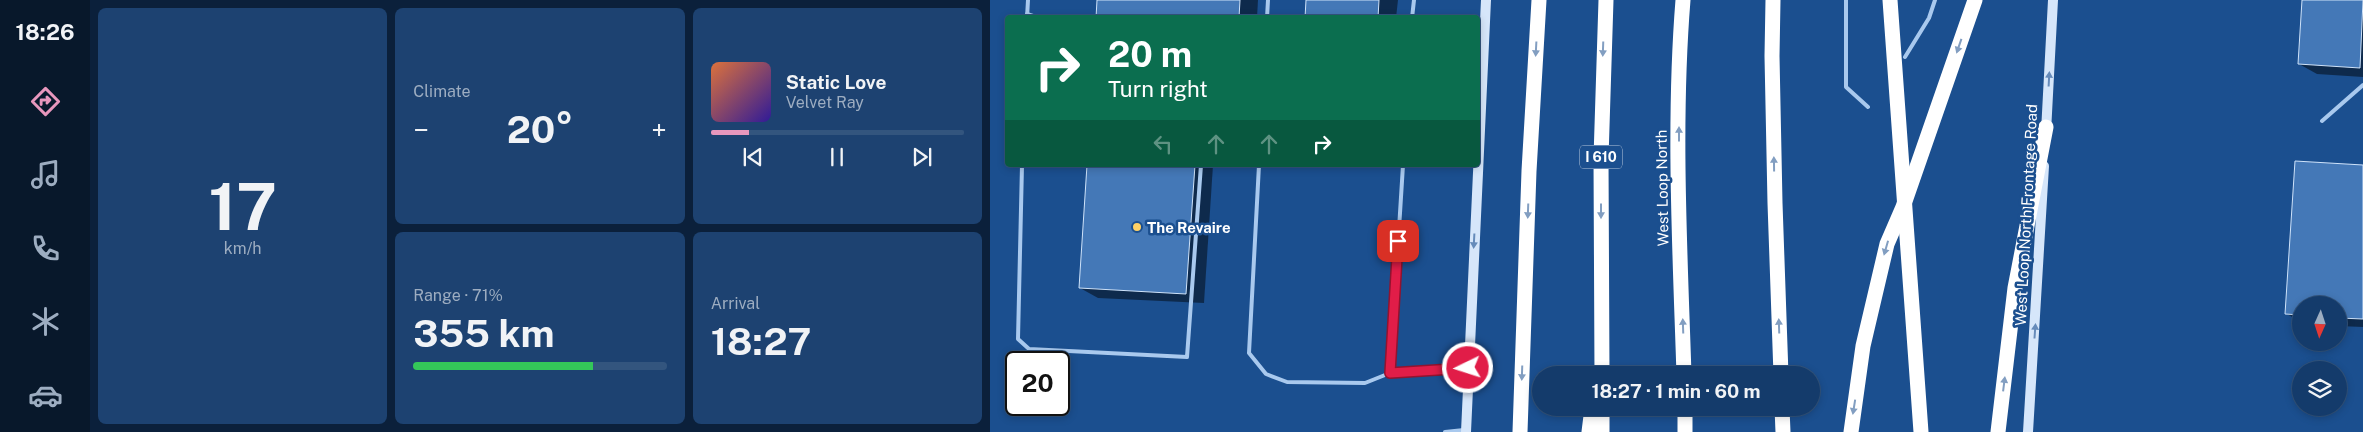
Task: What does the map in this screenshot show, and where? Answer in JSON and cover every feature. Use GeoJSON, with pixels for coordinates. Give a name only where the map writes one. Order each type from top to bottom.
{"type":"FeatureCollection","features":[{"type":"Feature","properties":{"kind":"highway"},"geometry":{"type":"LineString","coordinates":[[1520,432],[1539,0]]}},
{"type":"Feature","properties":{"kind":"highway","name":"I 610"},"geometry":{"type":"LineString","coordinates":[[1602,366],[1600,158],[1606,0]]}},
{"type":"Feature","properties":{"kind":"highway","name":"West Loop North"},"geometry":{"type":"LineString","coordinates":[[1682,0],[1679,183],[1684,366]]}},
{"type":"Feature","properties":{"kind":"highway"},"geometry":{"type":"LineString","coordinates":[[1773,0],[1775,203],[1781,366]]}},
{"type":"Feature","properties":{"kind":"highway"},"geometry":{"type":"LineString","coordinates":[[1890,0],[1921,432]]}},
{"type":"Feature","properties":{"kind":"highway"},"geometry":{"type":"LineString","coordinates":[[1851,432],[1863,346],[1887,244],[1903,207],[1975,0]]}},
{"type":"Feature","properties":{"kind":"highway"},"geometry":{"type":"LineString","coordinates":[[1998,432],[2015,288],[2046,127]]}},
{"type":"Feature","properties":{"kind":"highway"},"geometry":{"type":"LineString","coordinates":[[1596,366],[1602,315]]}},
{"type":"Feature","properties":{"kind":"highway"},"geometry":{"type":"LineString","coordinates":[[1589,432],[1591,416]]}},
{"type":"Feature","properties":{"kind":"highway"},"geometry":{"type":"LineString","coordinates":[[1602,416],[1602,432]]}},
{"type":"Feature","properties":{"kind":"highway"},"geometry":{"type":"LineString","coordinates":[[1686,416],[1687,432]]}},
{"type":"Feature","properties":{"kind":"highway"},"geometry":{"type":"LineString","coordinates":[[1782,416],[1783,432]]}},
{"type":"Feature","properties":{"kind":"main road"},"geometry":{"type":"LineString","coordinates":[[1480,80],[1486,0]]}},
{"type":"Feature","properties":{"kind":"main road","name":"West Loop North Frontage Road"},"geometry":{"type":"LineString","coordinates":[[2028,432],[2053,0]]}},
{"type":"Feature","properties":{"kind":"main road"},"geometry":{"type":"LineString","coordinates":[[1466,431],[1476,167]]}},
{"type":"Feature","properties":{"kind":"lane"},"geometry":{"type":"LineString","coordinates":[[1027,15],[1028,0]]}},
{"type":"Feature","properties":{"kind":"lane"},"geometry":{"type":"LineString","coordinates":[[1267,15],[1268,0]]}},
{"type":"Feature","properties":{"kind":"lane"},"geometry":{"type":"LineString","coordinates":[[1412,15],[1414,0]]}},
{"type":"Feature","properties":{"kind":"lane"},"geometry":{"type":"LineString","coordinates":[[1846,0],[1846,87],[1868,107]]}},
{"type":"Feature","properties":{"kind":"lane"},"geometry":{"type":"LineString","coordinates":[[1905,57],[1930,18],[1935,0]]}},
{"type":"Feature","properties":{"kind":"lane"},"geometry":{"type":"LineString","coordinates":[[2322,121],[2363,85]]}},
{"type":"Feature","properties":{"kind":"lane"},"geometry":{"type":"LineString","coordinates":[[1022,167],[1018,339],[1029,349],[1187,357],[1201,167]]}},
{"type":"Feature","properties":{"kind":"lane"},"geometry":{"type":"LineString","coordinates":[[1259,167],[1249,353],[1266,374],[1287,382],[1365,383],[1390,373],[1468,368]]}},
{"type":"Feature","properties":{"kind":"lane"},"geometry":{"type":"LineString","coordinates":[[1390,373],[1403,167]]}},
{"type":"Feature","properties":{"kind":"lane"},"geometry":{"type":"LineString","coordinates":[[1445,432],[1466,431]]}},
{"type":"Feature","properties":{"kind":"building"},"geometry":{"type":"Polygon","coordinates":[[[1097,0],[1240,0],[1239,15],[1096,15],[1097,0]]]}},
{"type":"Feature","properties":{"kind":"building"},"geometry":{"type":"Polygon","coordinates":[[[1306,0],[1379,0],[1378,15],[1305,15],[1306,0]]]}},
{"type":"Feature","properties":{"kind":"building"},"geometry":{"type":"Polygon","coordinates":[[[2302,0],[2363,0],[2360,68],[2298,64],[2302,0]]]}},
{"type":"Feature","properties":{"kind":"building"},"geometry":{"type":"Polygon","coordinates":[[[2295,161],[2363,165],[2363,319],[2348,318],[2348,296],[2292,296],[2292,314],[2285,314],[2295,161]]]}},
{"type":"Feature","properties":{"kind":"building","name":"The Revaire"},"geometry":{"type":"Polygon","coordinates":[[[1087,167],[1195,167],[1186,294],[1079,288],[1087,167]]]}},
{"type":"Feature","properties":{"kind":"place","name":"The Revaire"},"geometry":{"type":"Point","coordinates":[1137,227]}},
{"type":"Feature","properties":{"kind":"route"},"geometry":{"type":"LineString","coordinates":[[1398,241],[1390,373],[1468,368]]}}]}
